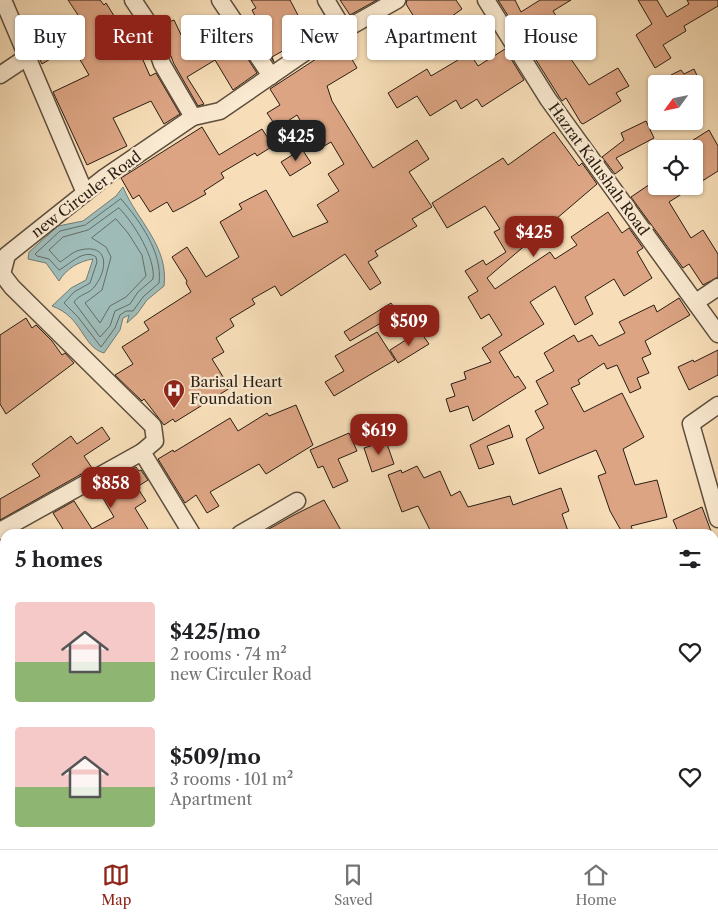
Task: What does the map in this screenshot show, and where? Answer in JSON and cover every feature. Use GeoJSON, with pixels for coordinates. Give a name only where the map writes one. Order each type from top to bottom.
{"type":"FeatureCollection","features":[{"type":"Feature","properties":{"kind":"street"},"geometry":{"type":"LineString","coordinates":[[3,0],[15,28]]}},
{"type":"Feature","properties":{"kind":"street"},"geometry":{"type":"LineString","coordinates":[[133,0],[147,21],[162,64],[193,117]]}},
{"type":"Feature","properties":{"kind":"street"},"geometry":{"type":"LineString","coordinates":[[220,0],[271,76]]}},
{"type":"Feature","properties":{"kind":"street"},"geometry":{"type":"LineString","coordinates":[[326,0],[335,15]]}},
{"type":"Feature","properties":{"kind":"street","name":"new Circuler Road"},"geometry":{"type":"LineString","coordinates":[[357,23],[397,0]]}},
{"type":"Feature","properties":{"kind":"street","name":"Hazrat Kalushah Road"},"geometry":{"type":"LineString","coordinates":[[486,0],[548,99],[718,334]]}},
{"type":"Feature","properties":{"kind":"street"},"geometry":{"type":"LineString","coordinates":[[0,75],[22,60]]}},
{"type":"Feature","properties":{"kind":"street"},"geometry":{"type":"LineString","coordinates":[[28,60],[84,193]]}},
{"type":"Feature","properties":{"kind":"street","name":"new Circuler Road"},"geometry":{"type":"LineString","coordinates":[[142,452],[155,441],[153,426],[12,288],[2,274],[2,267],[7,255],[84,193],[193,117],[220,111],[294,60]]}},
{"type":"Feature","properties":{"kind":"street"},"geometry":{"type":"LineString","coordinates":[[696,302],[718,287]]}},
{"type":"Feature","properties":{"kind":"street"},"geometry":{"type":"LineString","coordinates":[[718,405],[691,424],[718,519]]}},
{"type":"Feature","properties":{"kind":"street"},"geometry":{"type":"LineString","coordinates":[[4,529],[142,452],[189,529]]}},
{"type":"Feature","properties":{"kind":"street"},"geometry":{"type":"LineString","coordinates":[[249,529],[297,501]]}},
{"type":"Feature","properties":{"kind":"water"},"geometry":{"type":"Polygon","coordinates":[[[123,187],[151,234],[162,258],[164,286],[147,300],[137,314],[127,323],[129,315],[123,318],[120,330],[104,353],[91,345],[70,317],[52,306],[71,288],[86,280],[93,259],[73,266],[59,281],[46,263],[28,259],[29,252],[58,226],[83,221],[116,196],[123,187]]]}},
{"type":"Feature","properties":{"kind":"building"},"geometry":{"type":"Polygon","coordinates":[[[68,0],[100,0],[104,5],[106,3],[114,15],[95,15],[95,60],[143,60],[150,76],[156,73],[180,114],[164,124],[151,101],[113,118],[127,146],[87,165],[53,92],[89,75],[80,60],[85,60],[85,15],[78,15],[68,0]]]}},
{"type":"Feature","properties":{"kind":"building"},"geometry":{"type":"Polygon","coordinates":[[[251,0],[290,0],[298,15],[282,15],[282,51],[272,57],[272,15],[254,15],[252,10],[256,8],[251,0]]]}},
{"type":"Feature","properties":{"kind":"building"},"geometry":{"type":"Polygon","coordinates":[[[340,0],[377,0],[350,15],[340,0]]]}},
{"type":"Feature","properties":{"kind":"building"},"geometry":{"type":"Polygon","coordinates":[[[407,0],[456,0],[462,9],[454,15],[413,15],[406,4],[407,0]]]}},
{"type":"Feature","properties":{"kind":"building"},"geometry":{"type":"Polygon","coordinates":[[[498,0],[515,0],[521,12],[540,0],[571,0],[553,11],[556,15],[508,15],[498,0]]]}},
{"type":"Feature","properties":{"kind":"building"},"geometry":{"type":"Polygon","coordinates":[[[638,0],[657,0],[667,17],[689,4],[687,0],[718,0],[718,6],[684,26],[686,31],[663,45],[671,58],[655,68],[636,35],[652,24],[638,0]]]}},
{"type":"Feature","properties":{"kind":"building"},"geometry":{"type":"Polygon","coordinates":[[[174,20],[181,35],[181,60],[215,60],[187,77],[204,104],[198,106],[174,64],[171,56],[171,21],[174,20]]]}},
{"type":"Feature","properties":{"kind":"building"},"geometry":{"type":"Polygon","coordinates":[[[505,49],[505,60],[512,60],[524,80],[482,107],[477,99],[461,109],[456,100],[430,116],[417,96],[397,108],[388,93],[427,69],[431,76],[458,60],[474,60],[478,66],[488,60],[495,60],[495,55],[505,49]]]}},
{"type":"Feature","properties":{"kind":"building"},"geometry":{"type":"Polygon","coordinates":[[[40,60],[49,60],[42,64],[40,60]]]}},
{"type":"Feature","properties":{"kind":"building"},"geometry":{"type":"Polygon","coordinates":[[[215,60],[249,60],[257,73],[233,90],[215,60]]]}},
{"type":"Feature","properties":{"kind":"building"},"geometry":{"type":"Polygon","coordinates":[[[314,60],[352,60],[357,68],[327,86],[332,101],[373,168],[417,140],[429,159],[409,172],[432,207],[412,219],[417,226],[375,251],[378,256],[368,262],[381,283],[370,290],[345,254],[281,296],[275,286],[252,299],[255,304],[230,319],[234,326],[216,338],[224,352],[212,359],[230,388],[175,422],[173,419],[164,425],[144,399],[142,401],[115,375],[133,364],[122,347],[149,330],[144,322],[191,292],[186,283],[187,281],[172,257],[187,247],[206,277],[239,257],[220,222],[242,209],[239,204],[266,190],[293,237],[328,222],[317,205],[339,191],[328,174],[344,164],[331,142],[317,150],[297,115],[277,128],[267,113],[280,105],[270,89],[314,60]]]}},
{"type":"Feature","properties":{"kind":"building"},"geometry":{"type":"Polygon","coordinates":[[[536,60],[572,60],[589,85],[618,68],[629,86],[616,93],[621,101],[583,124],[566,98],[562,101],[536,60]]]}},
{"type":"Feature","properties":{"kind":"building"},"geometry":{"type":"Polygon","coordinates":[[[694,69],[697,75],[671,75],[681,70],[684,74],[694,69]]]}},
{"type":"Feature","properties":{"kind":"building"},"geometry":{"type":"Polygon","coordinates":[[[646,121],[648,130],[650,130],[654,138],[616,158],[623,168],[615,174],[602,157],[624,140],[621,133],[646,121]]]}},
{"type":"Feature","properties":{"kind":"building"},"geometry":{"type":"Polygon","coordinates":[[[202,127],[219,155],[262,129],[273,146],[257,156],[255,153],[221,173],[224,178],[204,191],[206,194],[173,212],[167,202],[150,212],[139,195],[133,199],[121,178],[202,127]]]}},
{"type":"Feature","properties":{"kind":"building"},"geometry":{"type":"Polygon","coordinates":[[[709,130],[718,146],[718,171],[703,180],[703,140],[693,140],[709,130]]]}},
{"type":"Feature","properties":{"kind":"building"},"geometry":{"type":"Polygon","coordinates":[[[554,132],[579,166],[582,163],[597,184],[487,278],[495,289],[550,252],[555,259],[577,245],[571,237],[608,212],[622,233],[629,228],[643,248],[637,252],[652,278],[624,296],[614,279],[585,297],[593,314],[575,325],[555,286],[530,302],[544,324],[499,352],[515,378],[518,376],[526,388],[473,421],[468,406],[450,412],[446,399],[455,396],[451,384],[466,379],[464,372],[491,362],[482,348],[502,335],[489,314],[481,319],[468,297],[478,291],[465,271],[483,260],[486,265],[506,252],[494,232],[500,229],[485,206],[447,228],[432,203],[503,158],[508,165],[554,132]]]}},
{"type":"Feature","properties":{"kind":"building"},"geometry":{"type":"Polygon","coordinates":[[[302,149],[311,163],[290,176],[281,162],[302,149]]]}},
{"type":"Feature","properties":{"kind":"building"},"geometry":{"type":"Polygon","coordinates":[[[648,185],[648,195],[680,195],[669,202],[691,238],[703,230],[718,254],[718,277],[703,285],[689,264],[683,268],[631,197],[648,185]]]}},
{"type":"Feature","properties":{"kind":"building"},"geometry":{"type":"Polygon","coordinates":[[[679,298],[690,315],[645,341],[651,354],[642,358],[649,373],[637,378],[641,388],[630,393],[617,365],[607,369],[604,363],[578,380],[580,384],[571,388],[584,412],[622,393],[644,437],[623,449],[635,485],[657,480],[667,517],[631,526],[632,529],[620,529],[610,511],[598,476],[606,473],[596,450],[539,474],[526,439],[544,428],[535,411],[548,404],[536,381],[554,371],[544,353],[574,335],[578,342],[592,335],[599,346],[625,333],[619,322],[654,305],[657,312],[679,298]]]}},
{"type":"Feature","properties":{"kind":"building"},"geometry":{"type":"Polygon","coordinates":[[[391,303],[398,313],[350,341],[344,332],[391,303]]]}},
{"type":"Feature","properties":{"kind":"building"},"geometry":{"type":"Polygon","coordinates":[[[26,318],[32,328],[36,325],[52,341],[62,355],[65,353],[74,363],[6,414],[0,404],[0,335],[26,318]]]}},
{"type":"Feature","properties":{"kind":"building"},"geometry":{"type":"Polygon","coordinates":[[[420,331],[429,344],[398,363],[390,350],[420,331]]]}},
{"type":"Feature","properties":{"kind":"building"},"geometry":{"type":"Polygon","coordinates":[[[377,332],[395,360],[334,396],[325,382],[344,371],[335,356],[377,332]]]}},
{"type":"Feature","properties":{"kind":"building"},"geometry":{"type":"Polygon","coordinates":[[[718,350],[718,375],[689,390],[678,367],[693,360],[694,362],[718,350]]]}},
{"type":"Feature","properties":{"kind":"building"},"geometry":{"type":"Polygon","coordinates":[[[296,405],[313,445],[266,474],[259,464],[210,492],[219,506],[207,513],[196,495],[185,503],[158,459],[173,450],[174,452],[230,418],[238,431],[267,413],[269,416],[296,405]]]}},
{"type":"Feature","properties":{"kind":"building"},"geometry":{"type":"Polygon","coordinates":[[[509,425],[513,437],[487,446],[494,464],[479,469],[470,445],[509,425]]]}},
{"type":"Feature","properties":{"kind":"building"},"geometry":{"type":"Polygon","coordinates":[[[102,427],[110,439],[84,456],[92,468],[0,520],[0,499],[40,476],[32,464],[71,436],[77,444],[102,427]]]}},
{"type":"Feature","properties":{"kind":"building"},"geometry":{"type":"Polygon","coordinates":[[[349,433],[357,451],[338,459],[348,481],[333,488],[323,466],[318,468],[310,450],[349,433]]]}},
{"type":"Feature","properties":{"kind":"building"},"geometry":{"type":"Polygon","coordinates":[[[386,441],[394,464],[372,472],[364,448],[386,441]]]}},
{"type":"Feature","properties":{"kind":"building"},"geometry":{"type":"Polygon","coordinates":[[[417,466],[424,478],[440,471],[451,496],[460,491],[468,507],[510,496],[513,505],[561,488],[569,511],[562,514],[567,529],[430,529],[418,506],[402,512],[388,475],[401,470],[402,473],[417,466]]]}},
{"type":"Feature","properties":{"kind":"building"},"geometry":{"type":"Polygon","coordinates":[[[136,467],[139,471],[141,470],[148,480],[137,487],[146,501],[135,508],[148,529],[92,529],[114,517],[97,488],[136,467]]]}},
{"type":"Feature","properties":{"kind":"building"},"geometry":{"type":"Polygon","coordinates":[[[324,500],[340,529],[269,529],[324,500]]]}},
{"type":"Feature","properties":{"kind":"building"},"geometry":{"type":"Polygon","coordinates":[[[74,501],[92,529],[63,529],[53,513],[74,501]]]}},
{"type":"Feature","properties":{"kind":"building"},"geometry":{"type":"Polygon","coordinates":[[[702,507],[710,529],[677,529],[673,520],[702,507]]]}},
{"type":"Feature","properties":{"kind":"place","name":"Barisal Heart Foundation"},"geometry":{"type":"Point","coordinates":[174,409]}}]}
